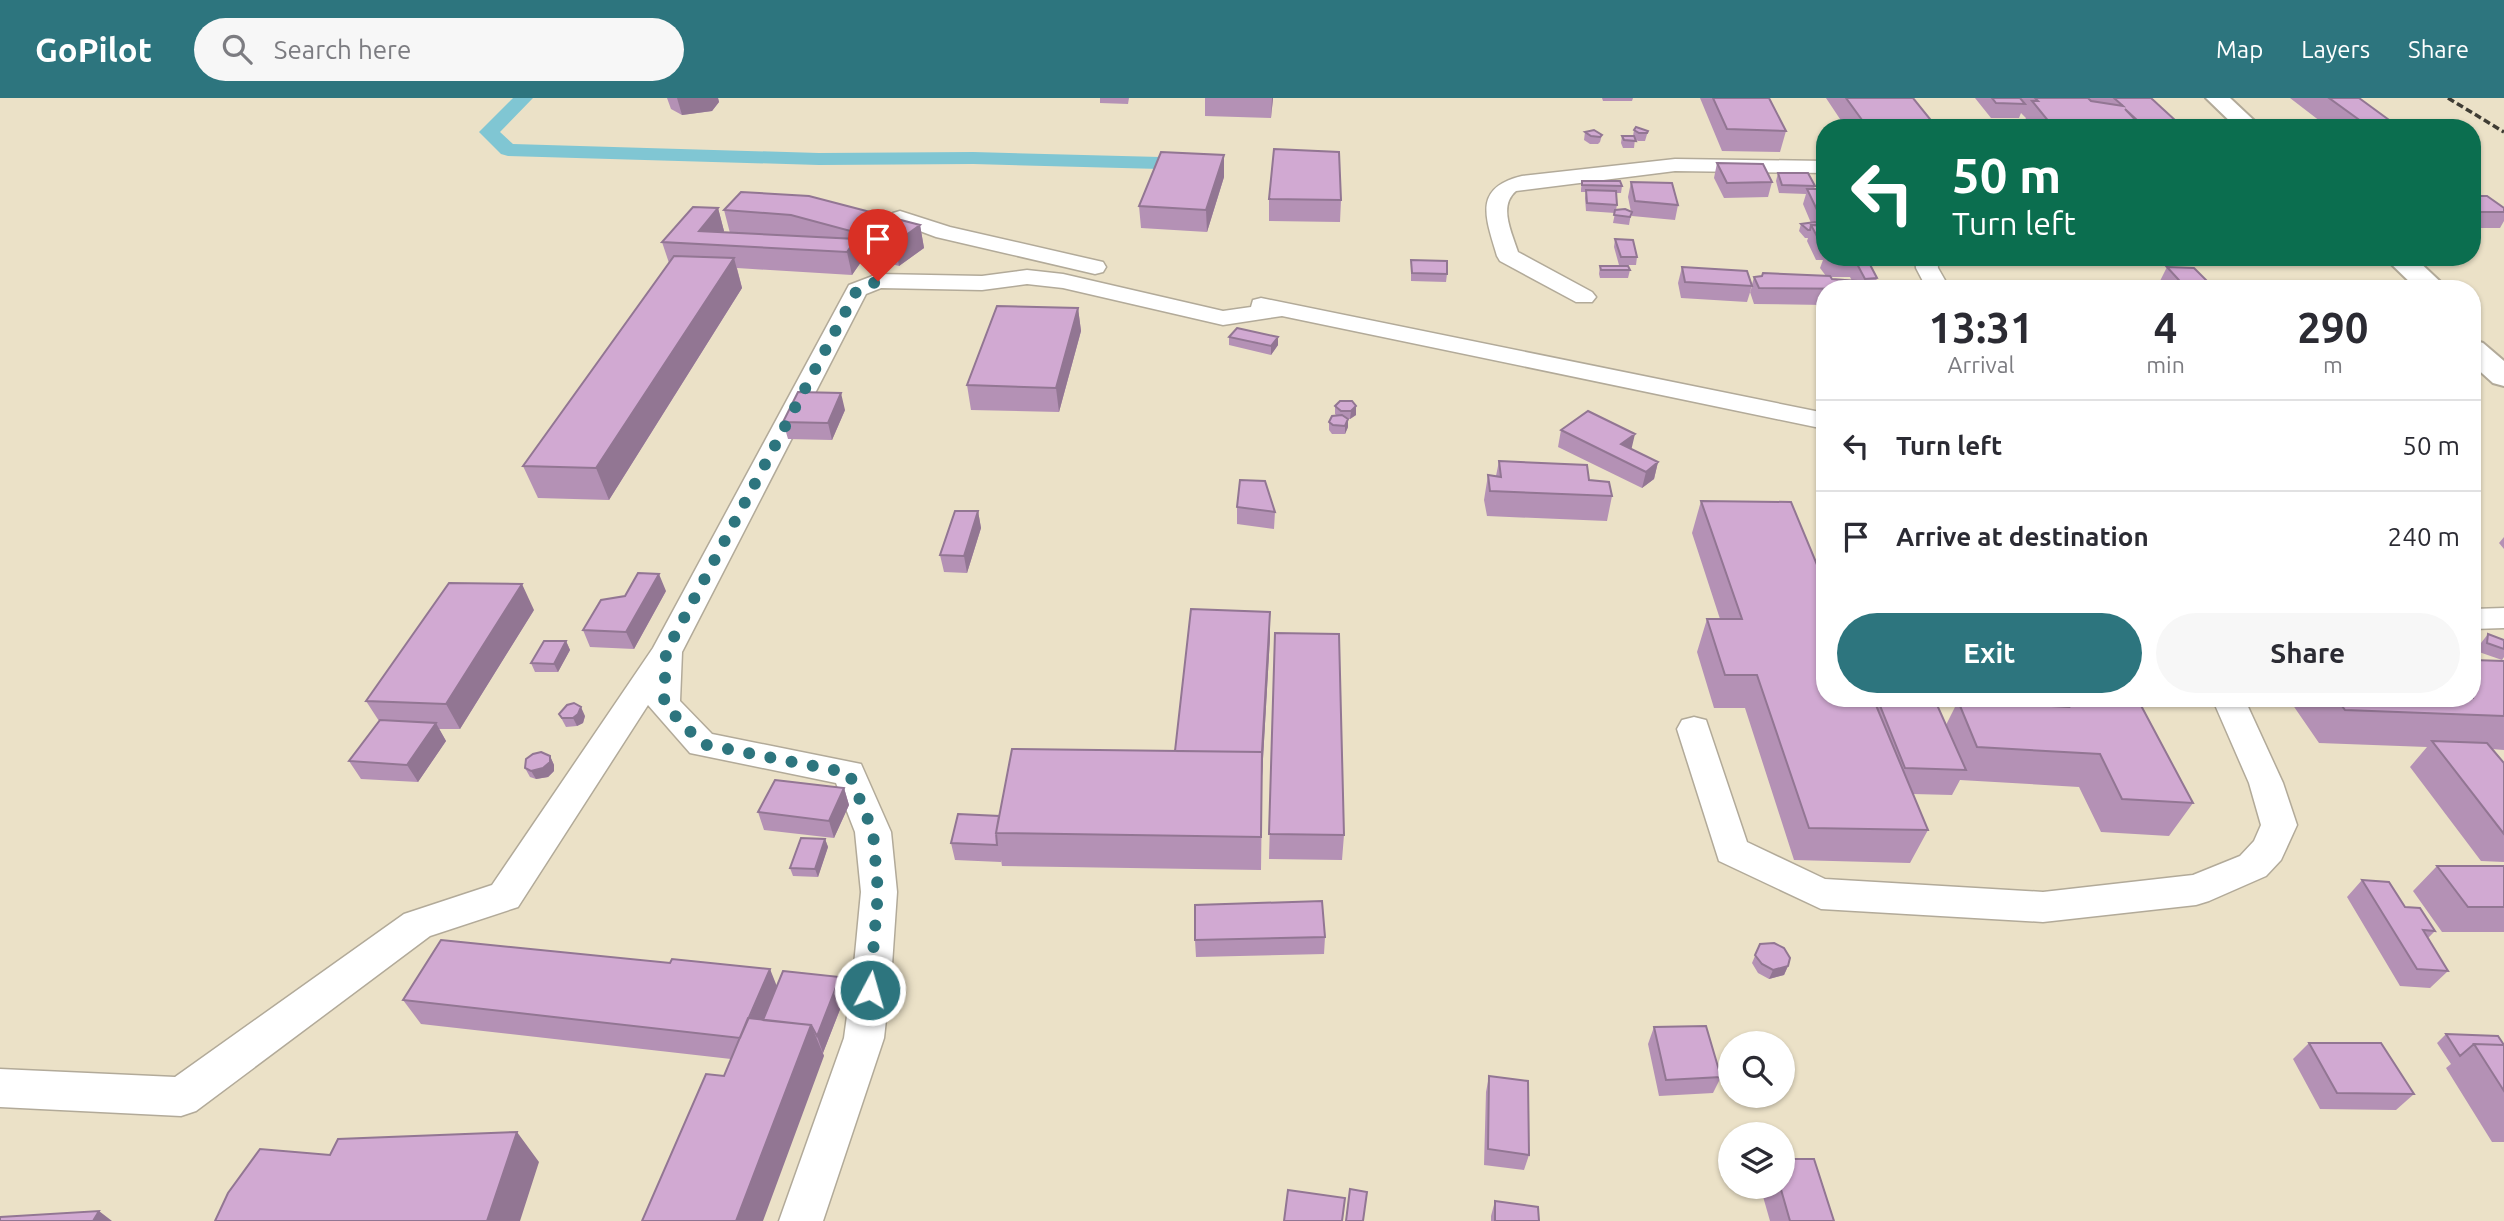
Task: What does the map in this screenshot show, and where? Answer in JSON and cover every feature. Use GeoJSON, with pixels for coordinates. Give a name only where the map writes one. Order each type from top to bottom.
{"type":"FeatureCollection","features":[{"type":"Feature","properties":{"kind":"highway"},"geometry":{"type":"LineString","coordinates":[[2194,98],[2216,119]]}},
{"type":"Feature","properties":{"kind":"highway"},"geometry":{"type":"LineString","coordinates":[[2217,98],[2241,119]]}},
{"type":"Feature","properties":{"kind":"highway"},"geometry":{"type":"LineString","coordinates":[[2380,266],[2395,280]]}},
{"type":"Feature","properties":{"kind":"highway"},"geometry":{"type":"LineString","coordinates":[[2407,266],[2424,280]]}},
{"type":"Feature","properties":{"kind":"highway"},"geometry":{"type":"LineString","coordinates":[[2481,330],[2504,350]]}},
{"type":"Feature","properties":{"kind":"highway"},"geometry":{"type":"LineString","coordinates":[[2481,356],[2504,377]]}},
{"type":"Feature","properties":{"kind":"street"},"geometry":{"type":"LineString","coordinates":[[1584,297],[1508,256],[1497,218],[1496,198],[1504,187],[1522,182],[1675,165],[1816,167]]}},
{"type":"Feature","properties":{"kind":"street"},"geometry":{"type":"LineString","coordinates":[[900,217],[944,232],[1279,310],[1816,419]]}},
{"type":"Feature","properties":{"kind":"street"},"geometry":{"type":"LineString","coordinates":[[0,1088],[181,1097],[417,925],[505,896],[666,652],[857,290],[878,281],[982,283],[1027,276],[1063,281],[1223,318],[1279,310]]}},
{"type":"Feature","properties":{"kind":"street"},"geometry":{"type":"LineString","coordinates":[[2481,619],[2504,618]]}},
{"type":"Feature","properties":{"kind":"street"},"geometry":{"type":"LineString","coordinates":[[666,652],[664,704],[702,744],[849,773],[873,832],[878,892],[864,1038],[802,1221]]}},
{"type":"Feature","properties":{"kind":"street"},"geometry":{"type":"LineString","coordinates":[[1694,729],[1732,851],[1821,894],[2042,907],[2196,890],[2253,866],[2268,850],[2279,825],[2266,783],[2232,707]]}},
{"type":"Feature","properties":{"kind":"shaded area"},"geometry":{"type":"Polygon","coordinates":[[[0,98],[2504,98],[2504,1221],[0,1221],[0,98]]]}},
{"type":"Feature","properties":{"kind":"building"},"geometry":{"type":"Polygon","coordinates":[[[1713,98],[1769,98],[1786,131],[1727,129],[1713,98]]]}},
{"type":"Feature","properties":{"kind":"building"},"geometry":{"type":"Polygon","coordinates":[[[1846,98],[1913,98],[1930,119],[1861,119],[1846,98]]]}},
{"type":"Feature","properties":{"kind":"building"},"geometry":{"type":"Polygon","coordinates":[[[1992,98],[2020,98],[2025,104],[1996,103],[1992,98]]]}},
{"type":"Feature","properties":{"kind":"building"},"geometry":{"type":"Polygon","coordinates":[[[2035,98],[2088,98],[2091,101],[2123,106],[2114,98],[2151,98],[2174,119],[2136,119],[2125,109],[2134,119],[2047,119],[2032,101],[2038,101],[2035,98]]]}},
{"type":"Feature","properties":{"kind":"building"},"geometry":{"type":"Polygon","coordinates":[[[2329,98],[2359,98],[2388,119],[2358,119],[2329,98]]]}},
{"type":"Feature","properties":{"kind":"building"},"geometry":{"type":"Polygon","coordinates":[[[1636,127],[1648,131],[1639,133],[1634,130],[1636,127]]]}},
{"type":"Feature","properties":{"kind":"building"},"geometry":{"type":"Polygon","coordinates":[[[1594,130],[1602,135],[1591,136],[1585,132],[1594,130]]]}},
{"type":"Feature","properties":{"kind":"building"},"geometry":{"type":"Polygon","coordinates":[[[1622,136],[1634,136],[1636,141],[1624,140],[1622,136]]]}},
{"type":"Feature","properties":{"kind":"building"},"geometry":{"type":"Polygon","coordinates":[[[1274,149],[1339,152],[1341,200],[1269,199],[1274,149]]]}},
{"type":"Feature","properties":{"kind":"building"},"geometry":{"type":"Polygon","coordinates":[[[1161,152],[1224,155],[1206,210],[1139,206],[1161,152]]]}},
{"type":"Feature","properties":{"kind":"building"},"geometry":{"type":"Polygon","coordinates":[[[1717,163],[1763,164],[1772,182],[1727,183],[1717,163]]]}},
{"type":"Feature","properties":{"kind":"building"},"geometry":{"type":"Polygon","coordinates":[[[1778,173],[1808,173],[1815,186],[1782,185],[1778,173]]]}},
{"type":"Feature","properties":{"kind":"building"},"geometry":{"type":"Polygon","coordinates":[[[1582,181],[1620,181],[1622,186],[1582,185],[1582,181]]]}},
{"type":"Feature","properties":{"kind":"building"},"geometry":{"type":"Polygon","coordinates":[[[1631,182],[1672,183],[1678,205],[1635,201],[1631,182]]]}},
{"type":"Feature","properties":{"kind":"building"},"geometry":{"type":"Polygon","coordinates":[[[1807,189],[1816,189],[1816,208],[1807,189]]]}},
{"type":"Feature","properties":{"kind":"building"},"geometry":{"type":"Polygon","coordinates":[[[1586,190],[1616,191],[1617,205],[1587,203],[1586,190]]]}},
{"type":"Feature","properties":{"kind":"building"},"geometry":{"type":"Polygon","coordinates":[[[741,192],[809,196],[920,225],[895,243],[791,215],[724,210],[741,192]]]}},
{"type":"Feature","properties":{"kind":"building"},"geometry":{"type":"Polygon","coordinates":[[[2481,196],[2487,196],[2504,208],[2504,212],[2481,212],[2481,196]]]}},
{"type":"Feature","properties":{"kind":"building"},"geometry":{"type":"Polygon","coordinates":[[[693,207],[718,208],[699,231],[856,239],[847,252],[662,242],[693,207]]]}},
{"type":"Feature","properties":{"kind":"building"},"geometry":{"type":"Polygon","coordinates":[[[1625,209],[1632,212],[1630,217],[1614,215],[1615,210],[1625,209]]]}},
{"type":"Feature","properties":{"kind":"building"},"geometry":{"type":"Polygon","coordinates":[[[1816,223],[1816,225],[1811,225],[1810,230],[1801,224],[1816,223]]]}},
{"type":"Feature","properties":{"kind":"building"},"geometry":{"type":"Polygon","coordinates":[[[1615,239],[1633,240],[1637,257],[1621,257],[1615,239]]]}},
{"type":"Feature","properties":{"kind":"building"},"geometry":{"type":"Polygon","coordinates":[[[674,256],[734,258],[596,468],[523,466],[674,256]]]}},
{"type":"Feature","properties":{"kind":"building"},"geometry":{"type":"Polygon","coordinates":[[[1411,260],[1447,261],[1447,274],[1412,273],[1411,260]]]}},
{"type":"Feature","properties":{"kind":"building"},"geometry":{"type":"Polygon","coordinates":[[[1600,266],[1628,266],[1630,270],[1601,270],[1600,266]]]}},
{"type":"Feature","properties":{"kind":"building"},"geometry":{"type":"Polygon","coordinates":[[[1858,266],[1871,266],[1877,278],[1865,279],[1858,266]]]}},
{"type":"Feature","properties":{"kind":"building"},"geometry":{"type":"Polygon","coordinates":[[[1682,267],[1747,271],[1752,286],[1685,282],[1682,267]]]}},
{"type":"Feature","properties":{"kind":"building"},"geometry":{"type":"Polygon","coordinates":[[[2167,267],[2194,268],[2206,280],[2179,280],[2167,267]]]}},
{"type":"Feature","properties":{"kind":"building"},"geometry":{"type":"Polygon","coordinates":[[[1763,273],[1830,276],[1832,279],[1845,280],[1816,280],[1816,288],[1759,288],[1754,277],[1762,276],[1763,273]]]}},
{"type":"Feature","properties":{"kind":"building"},"geometry":{"type":"Polygon","coordinates":[[[997,306],[1078,308],[1056,388],[967,385],[997,306]]]}},
{"type":"Feature","properties":{"kind":"building"},"geometry":{"type":"Polygon","coordinates":[[[1237,328],[1278,337],[1271,346],[1229,337],[1237,328]]]}},
{"type":"Feature","properties":{"kind":"building"},"geometry":{"type":"Polygon","coordinates":[[[798,392],[841,393],[828,423],[783,422],[798,392]]]}},
{"type":"Feature","properties":{"kind":"building"},"geometry":{"type":"Polygon","coordinates":[[[1340,401],[1352,401],[1356,406],[1351,411],[1341,411],[1335,406],[1340,401]]]}},
{"type":"Feature","properties":{"kind":"building"},"geometry":{"type":"Polygon","coordinates":[[[1588,411],[1635,434],[1621,444],[1658,462],[1646,472],[1561,430],[1588,411]]]}},
{"type":"Feature","properties":{"kind":"building"},"geometry":{"type":"Polygon","coordinates":[[[1342,415],[1348,419],[1345,426],[1329,422],[1332,416],[1342,415]]]}},
{"type":"Feature","properties":{"kind":"building"},"geometry":{"type":"Polygon","coordinates":[[[1499,461],[1587,465],[1589,480],[1609,482],[1612,496],[1490,491],[1488,475],[1501,477],[1499,461]]]}},
{"type":"Feature","properties":{"kind":"building"},"geometry":{"type":"Polygon","coordinates":[[[1240,480],[1265,481],[1275,512],[1237,507],[1240,480]]]}},
{"type":"Feature","properties":{"kind":"building"},"geometry":{"type":"Polygon","coordinates":[[[1701,501],[1791,502],[1816,562],[1816,707],[1877,707],[1928,830],[1809,828],[1757,675],[1725,675],[1707,619],[1742,619],[1701,501]]]}},
{"type":"Feature","properties":{"kind":"building"},"geometry":{"type":"Polygon","coordinates":[[[955,511],[978,511],[964,556],[940,555],[955,511]]]}},
{"type":"Feature","properties":{"kind":"building"},"geometry":{"type":"Polygon","coordinates":[[[638,573],[659,574],[626,632],[583,630],[601,600],[625,596],[638,573]]]}},
{"type":"Feature","properties":{"kind":"building"},"geometry":{"type":"Polygon","coordinates":[[[449,583],[522,584],[446,704],[366,701],[449,583]]]}},
{"type":"Feature","properties":{"kind":"building"},"geometry":{"type":"Polygon","coordinates":[[[1191,609],[1270,612],[1262,752],[1175,751],[1191,609]]]}},
{"type":"Feature","properties":{"kind":"building"},"geometry":{"type":"Polygon","coordinates":[[[1275,633],[1339,634],[1344,835],[1269,834],[1275,633]]]}},
{"type":"Feature","properties":{"kind":"building"},"geometry":{"type":"Polygon","coordinates":[[[2488,634],[2504,640],[2504,649],[2487,643],[2488,634]]]}},
{"type":"Feature","properties":{"kind":"building"},"geometry":{"type":"Polygon","coordinates":[[[544,641],[566,641],[554,664],[531,663],[544,641]]]}},
{"type":"Feature","properties":{"kind":"building"},"geometry":{"type":"Polygon","coordinates":[[[2481,660],[2504,661],[2504,716],[2345,710],[2343,707],[2481,707],[2481,660]]]}},
{"type":"Feature","properties":{"kind":"building"},"geometry":{"type":"Polygon","coordinates":[[[574,703],[581,707],[578,714],[573,718],[562,718],[559,714],[567,705],[574,703]]]}},
{"type":"Feature","properties":{"kind":"building"},"geometry":{"type":"Polygon","coordinates":[[[1881,707],[1938,707],[1966,770],[1905,768],[1881,707]]]}},
{"type":"Feature","properties":{"kind":"building"},"geometry":{"type":"Polygon","coordinates":[[[1960,707],[2142,707],[2193,803],[2122,799],[2100,754],[1977,747],[1960,707]]]}},
{"type":"Feature","properties":{"kind":"building"},"geometry":{"type":"Polygon","coordinates":[[[380,720],[436,723],[407,765],[349,761],[380,720]]]}},
{"type":"Feature","properties":{"kind":"building"},"geometry":{"type":"Polygon","coordinates":[[[2432,741],[2487,743],[2504,763],[2504,834],[2432,741]]]}},
{"type":"Feature","properties":{"kind":"building"},"geometry":{"type":"Polygon","coordinates":[[[1012,749],[1262,752],[1261,837],[996,833],[1012,749]]]}},
{"type":"Feature","properties":{"kind":"building"},"geometry":{"type":"Polygon","coordinates":[[[541,752],[550,756],[550,762],[543,768],[531,771],[525,768],[526,759],[541,752]]]}},
{"type":"Feature","properties":{"kind":"building"},"geometry":{"type":"Polygon","coordinates":[[[775,780],[844,788],[829,821],[758,812],[775,780]]]}},
{"type":"Feature","properties":{"kind":"building"},"geometry":{"type":"Polygon","coordinates":[[[958,814],[999,816],[997,845],[951,843],[958,814]]]}},
{"type":"Feature","properties":{"kind":"building"},"geometry":{"type":"Polygon","coordinates":[[[801,838],[825,839],[815,869],[790,868],[801,838]]]}},
{"type":"Feature","properties":{"kind":"building"},"geometry":{"type":"Polygon","coordinates":[[[2437,866],[2504,866],[2504,907],[2468,907],[2437,866]]]}},
{"type":"Feature","properties":{"kind":"building"},"geometry":{"type":"Polygon","coordinates":[[[2362,880],[2389,882],[2405,907],[2420,908],[2435,931],[2423,930],[2448,971],[2417,969],[2362,880]]]}},
{"type":"Feature","properties":{"kind":"building"},"geometry":{"type":"Polygon","coordinates":[[[1322,901],[1325,937],[1195,940],[1195,905],[1322,901]]]}},
{"type":"Feature","properties":{"kind":"building"},"geometry":{"type":"Polygon","coordinates":[[[441,940],[670,963],[672,959],[770,969],[740,1038],[403,1000],[441,940]]]}},
{"type":"Feature","properties":{"kind":"building"},"geometry":{"type":"Polygon","coordinates":[[[1774,943],[1784,948],[1790,958],[1788,966],[1773,970],[1762,964],[1755,955],[1760,944],[1774,943]]]}},
{"type":"Feature","properties":{"kind":"building"},"geometry":{"type":"Polygon","coordinates":[[[783,971],[840,977],[817,1036],[811,1025],[763,1020],[783,971]]]}},
{"type":"Feature","properties":{"kind":"building"},"geometry":{"type":"Polygon","coordinates":[[[748,1018],[811,1025],[736,1221],[642,1221],[706,1074],[724,1076],[748,1018]]]}},
{"type":"Feature","properties":{"kind":"building"},"geometry":{"type":"Polygon","coordinates":[[[1706,1026],[1718,1067],[1718,1077],[1666,1080],[1654,1027],[1706,1026]]]}},
{"type":"Feature","properties":{"kind":"building"},"geometry":{"type":"Polygon","coordinates":[[[2446,1034],[2498,1036],[2504,1045],[2474,1044],[2460,1056],[2446,1034]]]}},
{"type":"Feature","properties":{"kind":"building"},"geometry":{"type":"Polygon","coordinates":[[[2309,1043],[2381,1043],[2414,1094],[2337,1093],[2309,1043]]]}},
{"type":"Feature","properties":{"kind":"building"},"geometry":{"type":"Polygon","coordinates":[[[2474,1044],[2504,1045],[2504,1091],[2474,1044]]]}},
{"type":"Feature","properties":{"kind":"building"},"geometry":{"type":"Polygon","coordinates":[[[1489,1076],[1528,1081],[1529,1155],[1488,1149],[1489,1076]]]}},
{"type":"Feature","properties":{"kind":"building"},"geometry":{"type":"Polygon","coordinates":[[[517,1132],[487,1221],[215,1221],[228,1193],[260,1149],[330,1155],[338,1139],[517,1132]]]}},
{"type":"Feature","properties":{"kind":"building"},"geometry":{"type":"Polygon","coordinates":[[[1795,1159],[1814,1159],[1834,1221],[1790,1221],[1784,1199],[1795,1199],[1795,1159]]]}},
{"type":"Feature","properties":{"kind":"building"},"geometry":{"type":"Polygon","coordinates":[[[1350,1189],[1367,1192],[1363,1221],[1346,1221],[1350,1189]]]}},
{"type":"Feature","properties":{"kind":"building"},"geometry":{"type":"Polygon","coordinates":[[[1288,1190],[1345,1198],[1342,1221],[1284,1221],[1288,1190]]]}},
{"type":"Feature","properties":{"kind":"building"},"geometry":{"type":"Polygon","coordinates":[[[1495,1201],[1538,1207],[1539,1221],[1495,1221],[1495,1201]]]}},
{"type":"Feature","properties":{"kind":"building"},"geometry":{"type":"Polygon","coordinates":[[[99,1211],[93,1221],[0,1221],[0,1217],[99,1211]]]}},
{"type":"Feature","properties":{"kind":"waterway"},"geometry":{"type":"LineString","coordinates":[[524,98],[489,132],[508,150],[819,159],[973,158],[1199,164]]}},
{"type":"Feature","properties":{"kind":"railway"},"geometry":{"type":"LineString","coordinates":[[2448,98],[2504,132]]}},
{"type":"Feature","properties":{"kind":"route"},"geometry":{"type":"LineString","coordinates":[[870,990],[878,892],[873,832],[849,773],[702,744],[664,704],[666,652],[857,290],[878,281]]}}]}
